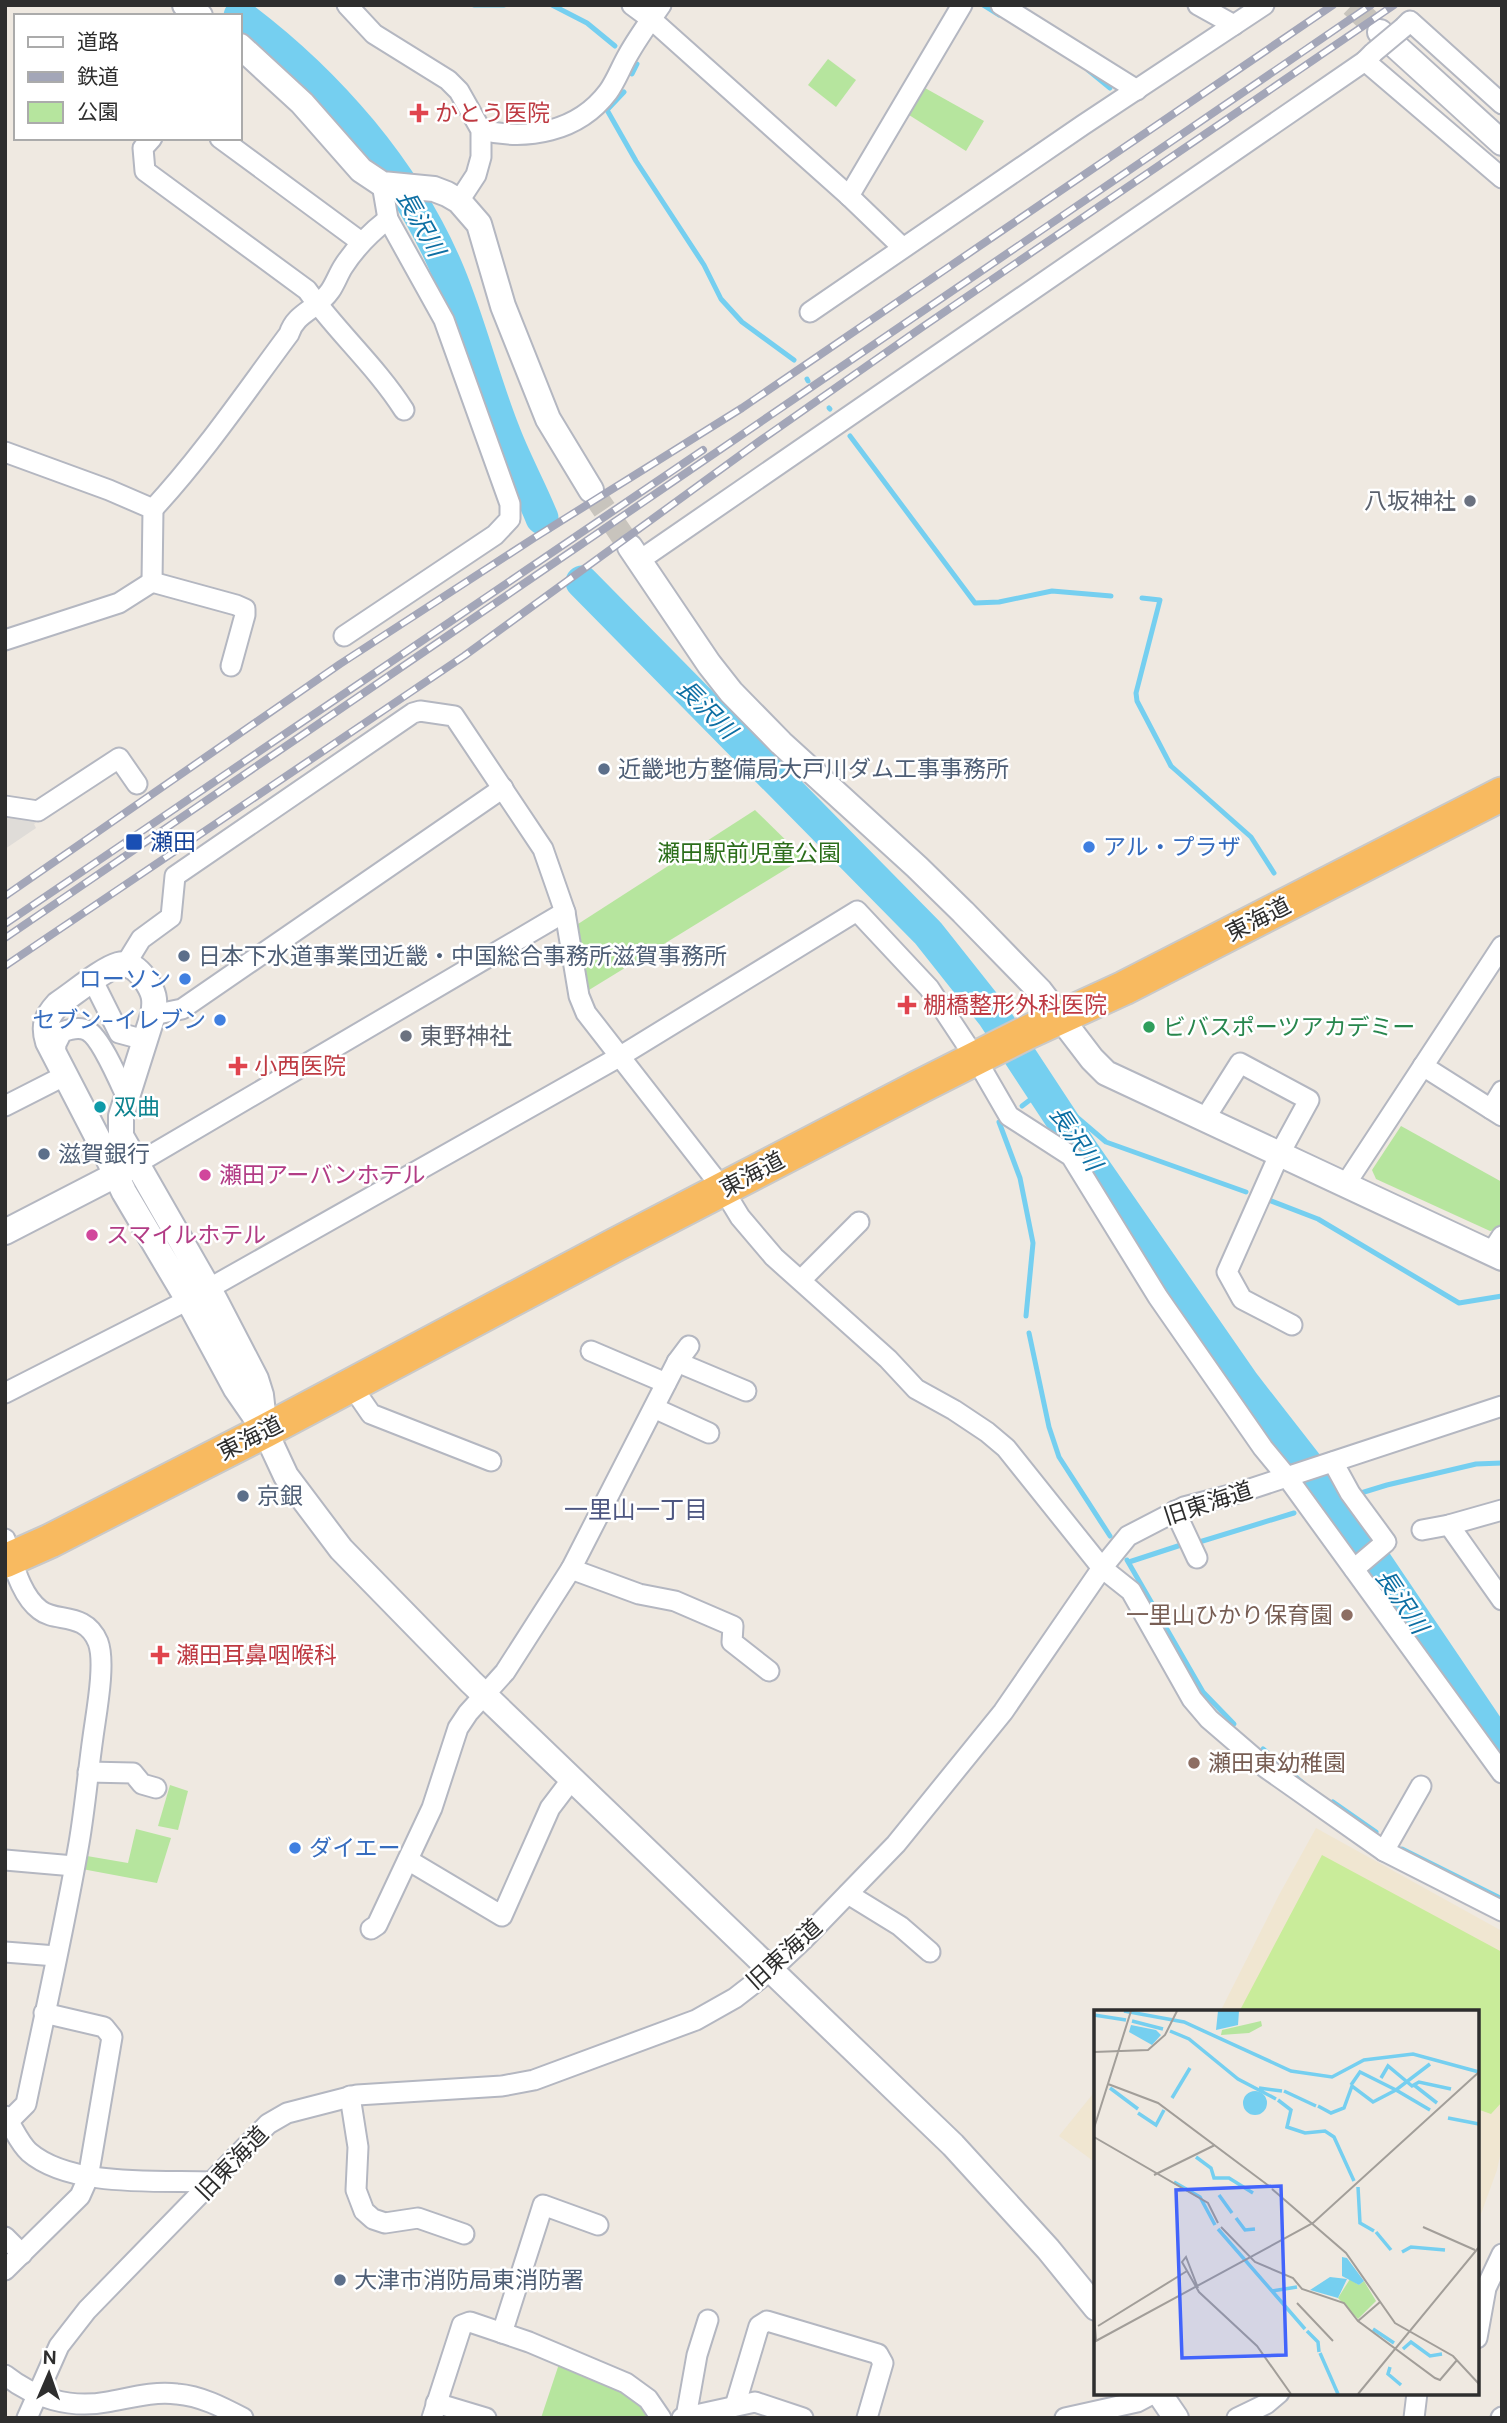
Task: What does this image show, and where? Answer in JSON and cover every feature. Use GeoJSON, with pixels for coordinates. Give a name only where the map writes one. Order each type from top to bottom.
{"type":"FeatureCollection","features":[{"type":"Feature","properties":{"kind":"highway","name":"東海道"},"geometry":{"type":"LineString","coordinates":[[7,1553],[265,1431],[723,1189],[1026,1033],[1124,988],[1502,794]]}},
{"type":"Feature","properties":{"kind":"street"},"geometry":{"type":"LineString","coordinates":[[347,5],[374,34],[448,80],[459,91],[481,130],[481,157],[476,176],[459,201]]}},
{"type":"Feature","properties":{"kind":"street"},"geometry":{"type":"LineString","coordinates":[[632,5],[656,12],[902,247]]}},
{"type":"Feature","properties":{"kind":"street"},"geometry":{"type":"LineString","coordinates":[[1001,5],[1137,90]]}},
{"type":"Feature","properties":{"kind":"street"},"geometry":{"type":"LineString","coordinates":[[1198,5],[1234,25]]}},
{"type":"Feature","properties":{"kind":"street"},"geometry":{"type":"LineString","coordinates":[[810,312],[902,247],[1264,5]]}},
{"type":"Feature","properties":{"kind":"street"},"geometry":{"type":"LineString","coordinates":[[849,195],[961,6]]}},
{"type":"Feature","properties":{"kind":"street"},"geometry":{"type":"LineString","coordinates":[[481,130],[496,134],[527,135],[557,129],[583,116],[607,94],[656,12]]}},
{"type":"Feature","properties":{"kind":"street"},"geometry":{"type":"LineString","coordinates":[[1498,1249],[1345,1185],[1107,1073],[1092,1059],[1040,991],[936,885],[781,743],[731,692],[635,554],[989,321],[1410,21],[1502,104]]}},
{"type":"Feature","properties":{"kind":"street"},"geometry":{"type":"LineString","coordinates":[[1381,43],[1502,143]]}},
{"type":"Feature","properties":{"kind":"street"},"geometry":{"type":"LineString","coordinates":[[1381,43],[1502,178]]}},
{"type":"Feature","properties":{"kind":"street"},"geometry":{"type":"LineString","coordinates":[[242,48],[302,103],[361,170],[382,184],[434,189],[459,201],[479,224],[503,306],[548,419],[591,490]]}},
{"type":"Feature","properties":{"kind":"street"},"geometry":{"type":"LineString","coordinates":[[150,140],[143,148],[145,171],[307,290],[386,380],[404,410]]}},
{"type":"Feature","properties":{"kind":"street"},"geometry":{"type":"LineString","coordinates":[[223,140],[361,242]]}},
{"type":"Feature","properties":{"kind":"street"},"geometry":{"type":"LineString","coordinates":[[344,636],[495,536],[510,519],[510,504],[444,320],[388,219],[382,184]]}},
{"type":"Feature","properties":{"kind":"street"},"geometry":{"type":"LineString","coordinates":[[152,582],[153,509],[173,488],[289,334],[293,321],[330,291],[347,260],[361,242],[388,219]]}},
{"type":"Feature","properties":{"kind":"street"},"geometry":{"type":"LineString","coordinates":[[5,452],[153,509]]}},
{"type":"Feature","properties":{"kind":"street"},"geometry":{"type":"LineString","coordinates":[[5,640],[119,603],[152,582],[245,609],[231,666]]}},
{"type":"Feature","properties":{"kind":"street"},"geometry":{"type":"LineString","coordinates":[[125,965],[141,939],[171,917],[175,876],[412,713],[420,711],[454,716],[543,849],[565,912],[579,996],[586,1013],[723,1189],[740,1217],[774,1257],[888,1359],[916,1389],[954,1410],[998,1440],[1102,1568],[1131,1591],[1192,1699],[1209,1719],[1266,1768],[1384,1851],[1502,1911]]}},
{"type":"Feature","properties":{"kind":"street"},"geometry":{"type":"LineString","coordinates":[[5,806],[38,811],[119,758],[137,784]]}},
{"type":"Feature","properties":{"kind":"street"},"geometry":{"type":"LineString","coordinates":[[153,1015],[182,1009],[503,788]]}},
{"type":"Feature","properties":{"kind":"street"},"geometry":{"type":"LineString","coordinates":[[5,1393],[198,1294],[619,1057],[857,911],[986,1054],[1009,1116],[1071,1156],[1158,1297],[1263,1448],[1287,1477],[1502,1773]]}},
{"type":"Feature","properties":{"kind":"street"},"geometry":{"type":"LineString","coordinates":[[5,1233],[126,1169],[565,912]]}},
{"type":"Feature","properties":{"kind":"street"},"geometry":{"type":"LineString","coordinates":[[1345,1185],[1502,946]]}},
{"type":"Feature","properties":{"kind":"street"},"geometry":{"type":"LineString","coordinates":[[126,1169],[60,1067],[44,1031],[45,1021],[58,1004],[109,970],[125,965],[139,971],[153,990],[155,998],[153,1015],[119,1125],[126,1169],[144,1227],[198,1294],[236,1389],[265,1431],[286,1476],[341,1549],[484,1695],[953,2144],[1040,2240],[1094,2306]]}},
{"type":"Feature","properties":{"kind":"street"},"geometry":{"type":"LineString","coordinates":[[93,981],[119,1033],[145,1040]]}},
{"type":"Feature","properties":{"kind":"street"},"geometry":{"type":"LineString","coordinates":[[60,1067],[56,1044],[62,1032],[75,1028],[88,1031],[96,1039],[127,1098]]}},
{"type":"Feature","properties":{"kind":"street"},"geometry":{"type":"LineString","coordinates":[[1204,1120],[1240,1063],[1309,1100],[1279,1154],[1227,1272],[1242,1299],[1292,1325]]}},
{"type":"Feature","properties":{"kind":"street"},"geometry":{"type":"LineString","coordinates":[[1423,1066],[1496,1112],[1502,1091]]}},
{"type":"Feature","properties":{"kind":"street"},"geometry":{"type":"LineString","coordinates":[[5,1106],[60,1067]]}},
{"type":"Feature","properties":{"kind":"street"},"geometry":{"type":"LineString","coordinates":[[801,1280],[859,1222]]}},
{"type":"Feature","properties":{"kind":"street"},"geometry":{"type":"LineString","coordinates":[[371,1929],[377,1925],[432,1808],[458,1728],[505,1672],[571,1569],[666,1383],[689,1346]]}},
{"type":"Feature","properties":{"kind":"street"},"geometry":{"type":"LineString","coordinates":[[591,1351],[666,1383]]}},
{"type":"Feature","properties":{"kind":"street"},"geometry":{"type":"LineString","coordinates":[[677,1363],[746,1391]]}},
{"type":"Feature","properties":{"kind":"street"},"geometry":{"type":"LineString","coordinates":[[351,1385],[371,1414],[491,1461]]}},
{"type":"Feature","properties":{"kind":"street","name":"旧東海道"},"geometry":{"type":"LineString","coordinates":[[27,2418],[59,2346],[87,2310],[268,2124],[287,2113],[350,2096],[502,2086],[534,2080],[696,2020],[735,1998],[771,1970],[896,1844],[976,1748],[1030,1676],[1102,1568],[1128,1536],[1175,1511],[1502,1406]]}},
{"type":"Feature","properties":{"kind":"street"},"geometry":{"type":"LineString","coordinates":[[654,1408],[709,1433]]}},
{"type":"Feature","properties":{"kind":"street"},"geometry":{"type":"LineString","coordinates":[[1334,1462],[1350,1493],[1385,1543],[1353,1569]]}},
{"type":"Feature","properties":{"kind":"street"},"geometry":{"type":"LineString","coordinates":[[1422,1530],[1502,1510]]}},
{"type":"Feature","properties":{"kind":"street"},"geometry":{"type":"LineString","coordinates":[[1175,1511],[1197,1558]]}},
{"type":"Feature","properties":{"kind":"street"},"geometry":{"type":"LineString","coordinates":[[1449,1525],[1502,1600]]}},
{"type":"Feature","properties":{"kind":"street"},"geometry":{"type":"LineString","coordinates":[[7,1553],[29,1598],[41,1612],[67,1617],[91,1630],[98,1642],[100,1657],[99,1689],[88,1772],[74,1866],[56,1956],[26,2104],[7,2119],[26,2150],[44,2163],[88,2178],[213,2182]]}},
{"type":"Feature","properties":{"kind":"street"},"geometry":{"type":"LineString","coordinates":[[571,1569],[639,1594],[675,1601],[733,1626],[732,1642],[769,1671]]}},
{"type":"Feature","properties":{"kind":"street"},"geometry":{"type":"LineString","coordinates":[[88,1772],[133,1773],[142,1784],[156,1787]]}},
{"type":"Feature","properties":{"kind":"street"},"geometry":{"type":"LineString","coordinates":[[408,1860],[502,1916],[550,1808],[572,1779]]}},
{"type":"Feature","properties":{"kind":"street"},"geometry":{"type":"LineString","coordinates":[[1384,1851],[1421,1786]]}},
{"type":"Feature","properties":{"kind":"street"},"geometry":{"type":"LineString","coordinates":[[5,1860],[74,1866]]}},
{"type":"Feature","properties":{"kind":"street"},"geometry":{"type":"LineString","coordinates":[[848,1894],[900,1926],[930,1952]]}},
{"type":"Feature","properties":{"kind":"street"},"geometry":{"type":"LineString","coordinates":[[5,1952],[56,1956]]}},
{"type":"Feature","properties":{"kind":"street"},"geometry":{"type":"LineString","coordinates":[[5,2270],[80,2196],[88,2178],[112,2037],[104,2027],[44,2013]]}},
{"type":"Feature","properties":{"kind":"street"},"geometry":{"type":"LineString","coordinates":[[350,2096],[358,2147],[356,2190],[363,2211],[373,2219],[385,2223],[418,2218],[464,2234]]}},
{"type":"Feature","properties":{"kind":"street"},"geometry":{"type":"LineString","coordinates":[[502,2333],[543,2205],[598,2225]]}},
{"type":"Feature","properties":{"kind":"street"},"geometry":{"type":"LineString","coordinates":[[5,2237],[22,2254]]}},
{"type":"Feature","properties":{"kind":"street"},"geometry":{"type":"LineString","coordinates":[[1479,2327],[1486,2288],[1502,2254]]}},
{"type":"Feature","properties":{"kind":"street"},"geometry":{"type":"LineString","coordinates":[[708,2320],[697,2355],[684,2417],[755,2402],[803,2418]]}},
{"type":"Feature","properties":{"kind":"street"},"geometry":{"type":"LineString","coordinates":[[735,2406],[759,2326],[767,2321],[878,2354],[883,2363],[867,2418]]}},
{"type":"Feature","properties":{"kind":"street"},"geometry":{"type":"LineString","coordinates":[[486,2418],[434,2411],[462,2325],[470,2322],[529,2342],[626,2383],[648,2399],[661,2418]]}},
{"type":"Feature","properties":{"kind":"street"},"geometry":{"type":"LineString","coordinates":[[5,2375],[22,2389],[37,2396],[87,2405],[156,2394],[177,2394],[214,2403],[243,2418]]}},
{"type":"Feature","properties":{"kind":"street"},"geometry":{"type":"LineString","coordinates":[[1065,2418],[1137,2402],[1153,2395]]}},
{"type":"Feature","properties":{"kind":"street"},"geometry":{"type":"LineString","coordinates":[[1159,2395],[1176,2418]]}},
{"type":"Feature","properties":{"kind":"street"},"geometry":{"type":"LineString","coordinates":[[1237,2418],[1266,2404],[1277,2395]]}},
{"type":"Feature","properties":{"kind":"street"},"geometry":{"type":"LineString","coordinates":[[1414,2418],[1416,2395]]}},
{"type":"Feature","properties":{"kind":"shaded area"},"geometry":{"type":"Polygon","coordinates":[[[5,814],[36,817],[38,821],[34,824],[36,828],[5,849],[5,814]]]}},
{"type":"Feature","properties":{"kind":"shaded area"},"geometry":{"type":"Polygon","coordinates":[[[1316,1828],[1502,1931],[1502,2147],[1497,2170],[1479,2220],[1479,2010],[1221,2010],[1316,1828]]]}},
{"type":"Feature","properties":{"kind":"shaded area"},"geometry":{"type":"Polygon","coordinates":[[[1094,2092],[1094,2162],[1059,2136],[1094,2092]]]}},
{"type":"Feature","properties":{"kind":"green space"},"geometry":{"type":"Polygon","coordinates":[[[828,59],[856,80],[836,107],[808,85],[828,59]]]}},
{"type":"Feature","properties":{"kind":"green space"},"geometry":{"type":"Polygon","coordinates":[[[925,88],[984,121],[966,151],[909,115],[925,88]]]}},
{"type":"Feature","properties":{"kind":"green space","name":"瀬田駅前児童公園"},"geometry":{"type":"Polygon","coordinates":[[[755,810],[804,858],[589,990],[578,924],[755,810]]]}},
{"type":"Feature","properties":{"kind":"green space"},"geometry":{"type":"Polygon","coordinates":[[[1401,1126],[1502,1182],[1502,1225],[1499,1229],[1490,1231],[1376,1179],[1372,1170],[1401,1126]]]}},
{"type":"Feature","properties":{"kind":"green space"},"geometry":{"type":"Polygon","coordinates":[[[170,1785],[188,1791],[178,1830],[158,1826],[170,1785]]]}},
{"type":"Feature","properties":{"kind":"green space"},"geometry":{"type":"Polygon","coordinates":[[[136,1829],[171,1838],[157,1883],[82,1869],[87,1856],[128,1863],[136,1829]]]}},
{"type":"Feature","properties":{"kind":"green space"},"geometry":{"type":"Polygon","coordinates":[[[1322,1855],[1502,1952],[1502,2102],[1491,2114],[1479,2110],[1479,2010],[1240,2010],[1322,1855]]]}},
{"type":"Feature","properties":{"kind":"green space"},"geometry":{"type":"Polygon","coordinates":[[[559,2364],[615,2386],[647,2408],[645,2418],[541,2418],[559,2364]]]}},
{"type":"Feature","properties":{"kind":"waterway"},"geometry":{"type":"LineString","coordinates":[[474,5],[504,5]]}},
{"type":"Feature","properties":{"kind":"waterway"},"geometry":{"type":"LineString","coordinates":[[552,5],[587,23],[615,46]]}},
{"type":"Feature","properties":{"kind":"waterway"},"geometry":{"type":"LineString","coordinates":[[983,5],[999,15]]}},
{"type":"Feature","properties":{"kind":"waterway","name":"長沢川"},"geometry":{"type":"LineString","coordinates":[[242,18],[304,70],[333,99],[361,131],[411,200],[449,274],[503,430],[542,518]]}},
{"type":"Feature","properties":{"kind":"waterway"},"geometry":{"type":"LineString","coordinates":[[632,74],[637,64]]}},
{"type":"Feature","properties":{"kind":"waterway"},"geometry":{"type":"LineString","coordinates":[[1088,70],[1110,88]]}},
{"type":"Feature","properties":{"kind":"waterway"},"geometry":{"type":"LineString","coordinates":[[624,92],[607,110],[636,161],[704,265],[721,299],[742,322],[794,360]]}},
{"type":"Feature","properties":{"kind":"waterway"},"geometry":{"type":"LineString","coordinates":[[850,436],[975,603],[999,602],[1052,591],[1111,596]]}},
{"type":"Feature","properties":{"kind":"waterway","name":"長沢川"},"geometry":{"type":"LineString","coordinates":[[582,582],[928,933],[993,1015],[1085,1155],[1243,1383],[1331,1496],[1502,1749]]}},
{"type":"Feature","properties":{"kind":"waterway"},"geometry":{"type":"LineString","coordinates":[[1142,598],[1160,600],[1136,693],[1137,701],[1171,766],[1251,837],[1274,873]]}},
{"type":"Feature","properties":{"kind":"waterway"},"geometry":{"type":"LineString","coordinates":[[1022,1106],[1043,1090]]}},
{"type":"Feature","properties":{"kind":"waterway"},"geometry":{"type":"LineString","coordinates":[[1046,1095],[1106,1142],[1246,1192]]}},
{"type":"Feature","properties":{"kind":"waterway"},"geometry":{"type":"LineString","coordinates":[[999,1122],[1020,1178],[1033,1243],[1026,1316]]}},
{"type":"Feature","properties":{"kind":"waterway"},"geometry":{"type":"LineString","coordinates":[[1266,1199],[1318,1219],[1459,1303],[1502,1296]]}},
{"type":"Feature","properties":{"kind":"waterway"},"geometry":{"type":"LineString","coordinates":[[1029,1333],[1049,1427],[1059,1457],[1110,1536]]}},
{"type":"Feature","properties":{"kind":"waterway"},"geometry":{"type":"LineString","coordinates":[[1325,1504],[1387,1485],[1476,1464],[1502,1463]]}},
{"type":"Feature","properties":{"kind":"waterway"},"geometry":{"type":"LineString","coordinates":[[1196,1543],[1294,1513]]}},
{"type":"Feature","properties":{"kind":"waterway"},"geometry":{"type":"LineString","coordinates":[[1129,1562],[1181,1545]]}},
{"type":"Feature","properties":{"kind":"waterway"},"geometry":{"type":"LineString","coordinates":[[1127,1560],[1203,1692],[1234,1724]]}},
{"type":"Feature","properties":{"kind":"waterway"},"geometry":{"type":"LineString","coordinates":[[1263,1749],[1304,1784]]}},
{"type":"Feature","properties":{"kind":"waterway"},"geometry":{"type":"LineString","coordinates":[[1333,1802],[1376,1832]]}},
{"type":"Feature","properties":{"kind":"waterway"},"geometry":{"type":"LineString","coordinates":[[1402,1849],[1502,1899]]}},
{"type":"Feature","properties":{"kind":"tunnel"},"geometry":{"type":"LineString","coordinates":[[1352,5],[1380,32]]}},
{"type":"Feature","properties":{"kind":"tunnel"},"geometry":{"type":"LineString","coordinates":[[591,490],[630,547]]}},
{"type":"Feature","properties":{"kind":"railway"},"geometry":{"type":"LineString","coordinates":[[5,896],[340,664],[742,408],[1333,5]]}},
{"type":"Feature","properties":{"kind":"railway"},"geometry":{"type":"LineString","coordinates":[[5,938],[1371,5]]}},
{"type":"Feature","properties":{"kind":"railway"},"geometry":{"type":"LineString","coordinates":[[5,966],[464,656],[761,440],[1394,5]]}},
{"type":"Feature","properties":{"kind":"railway"},"geometry":{"type":"LineString","coordinates":[[5,924],[703,450]]}},
{"type":"Feature","properties":{"kind":"place","name":"かとう医院"},"geometry":{"type":"Point","coordinates":[419,113]}},
{"type":"Feature","properties":{"kind":"place","name":"八坂神社"},"geometry":{"type":"Point","coordinates":[1470,501]}},
{"type":"Feature","properties":{"kind":"place","name":"近畿地方整備局大戸川ダム工事事務所"},"geometry":{"type":"Point","coordinates":[604,769]}},
{"type":"Feature","properties":{"kind":"place","name":"瀬田"},"geometry":{"type":"Point","coordinates":[134,842]}},
{"type":"Feature","properties":{"kind":"place","name":"アル・プラザ"},"geometry":{"type":"Point","coordinates":[1089,847]}},
{"type":"Feature","properties":{"kind":"place","name":"日本下水道事業団近畿・中国総合事務所滋賀事務所"},"geometry":{"type":"Point","coordinates":[184,956]}},
{"type":"Feature","properties":{"kind":"place","name":"ローソン"},"geometry":{"type":"Point","coordinates":[185,979]}},
{"type":"Feature","properties":{"kind":"place","name":"棚橋整形外科医院"},"geometry":{"type":"Point","coordinates":[907,1005]}},
{"type":"Feature","properties":{"kind":"place","name":"セブン-イレブン"},"geometry":{"type":"Point","coordinates":[220,1020]}},
{"type":"Feature","properties":{"kind":"place","name":"ビバスポーツアカデミー"},"geometry":{"type":"Point","coordinates":[1149,1027]}},
{"type":"Feature","properties":{"kind":"place","name":"東野神社"},"geometry":{"type":"Point","coordinates":[406,1036]}},
{"type":"Feature","properties":{"kind":"place","name":"小西医院"},"geometry":{"type":"Point","coordinates":[238,1066]}},
{"type":"Feature","properties":{"kind":"place","name":"双曲"},"geometry":{"type":"Point","coordinates":[100,1107]}},
{"type":"Feature","properties":{"kind":"place","name":"滋賀銀行"},"geometry":{"type":"Point","coordinates":[44,1154]}},
{"type":"Feature","properties":{"kind":"place","name":"瀬田アーバンホテル"},"geometry":{"type":"Point","coordinates":[205,1175]}},
{"type":"Feature","properties":{"kind":"place","name":"スマイルホテル"},"geometry":{"type":"Point","coordinates":[92,1235]}},
{"type":"Feature","properties":{"kind":"place","name":"京銀"},"geometry":{"type":"Point","coordinates":[243,1496]}},
{"type":"Feature","properties":{"kind":"place","name":"一里山ひかり保育園"},"geometry":{"type":"Point","coordinates":[1347,1615]}},
{"type":"Feature","properties":{"kind":"place","name":"瀬田耳鼻咽喉科"},"geometry":{"type":"Point","coordinates":[160,1655]}},
{"type":"Feature","properties":{"kind":"place","name":"瀬田東幼稚園"},"geometry":{"type":"Point","coordinates":[1194,1763]}},
{"type":"Feature","properties":{"kind":"place","name":"ダイエー"},"geometry":{"type":"Point","coordinates":[295,1848]}},
{"type":"Feature","properties":{"kind":"place","name":"大津市消防局東消防署"},"geometry":{"type":"Point","coordinates":[340,2280]}},
{"type":"Feature","properties":{"kind":"district","name":"一里山一丁目"},"geometry":{"type":"Point","coordinates":[636,1509]}}]}
